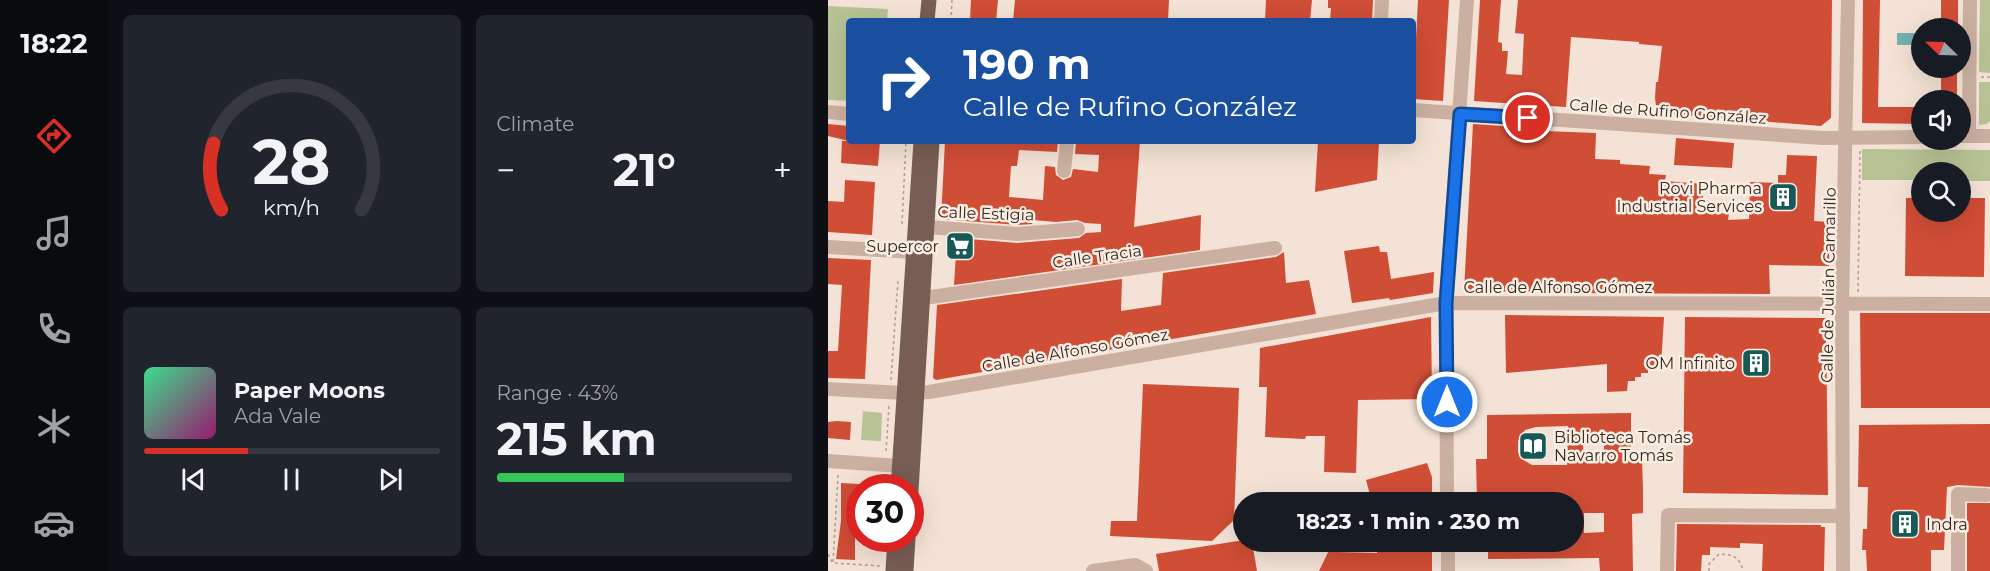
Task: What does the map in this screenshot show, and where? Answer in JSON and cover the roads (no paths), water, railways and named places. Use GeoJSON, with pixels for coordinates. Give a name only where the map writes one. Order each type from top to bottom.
{"type":"FeatureCollection","features":[{"type":"Feature","properties":{"kind":"main road"},"geometry":{"type":"LineString","coordinates":[[927,18],[929,0]]}},
{"type":"Feature","properties":{"kind":"main road"},"geometry":{"type":"LineString","coordinates":[[938,18],[939,0]]}},
{"type":"Feature","properties":{"kind":"main road"},"geometry":{"type":"LineString","coordinates":[[908,474],[904,393],[911,308],[907,252],[921,144]]}},
{"type":"Feature","properties":{"kind":"main road"},"geometry":{"type":"LineString","coordinates":[[894,474],[892,466],[904,393],[924,298],[932,144]]}},
{"type":"Feature","properties":{"kind":"main road"},"geometry":{"type":"LineString","coordinates":[[897,552],[899,570]]}},
{"type":"Feature","properties":{"kind":"main road"},"geometry":{"type":"LineString","coordinates":[[899,570],[904,552]]}},
{"type":"Feature","properties":{"kind":"street"},"geometry":{"type":"LineString","coordinates":[[1381,18],[1382,0]]}},
{"type":"Feature","properties":{"kind":"street"},"geometry":{"type":"LineString","coordinates":[[1448,492],[1446,303],[1467,0]]}},
{"type":"Feature","properties":{"kind":"street","name":"Calle de Julián Camarillo"},"geometry":{"type":"LineString","coordinates":[[1843,571],[1842,306],[1848,0]]}},
{"type":"Feature","properties":{"kind":"street"},"geometry":{"type":"LineString","coordinates":[[1965,90],[1970,0]]}},
{"type":"Feature","properties":{"kind":"street","name":"Calle de Rufino González"},"geometry":{"type":"LineString","coordinates":[[1416,110],[1823,138],[1911,141]]}},
{"type":"Feature","properties":{"kind":"street"},"geometry":{"type":"LineString","coordinates":[[828,112],[846,114]]}},
{"type":"Feature","properties":{"kind":"street"},"geometry":{"type":"LineString","coordinates":[[1971,139],[1990,136]]}},
{"type":"Feature","properties":{"kind":"street"},"geometry":{"type":"LineString","coordinates":[[1064,171],[1067,144]]}},
{"type":"Feature","properties":{"kind":"street","name":"Calle Estigia"},"geometry":{"type":"LineString","coordinates":[[928,227],[1018,234],[1078,229]]}},
{"type":"Feature","properties":{"kind":"street"},"geometry":{"type":"LineString","coordinates":[[828,247],[918,254],[919,270],[925,282]]}},
{"type":"Feature","properties":{"kind":"street","name":"Calle Tracia"},"geometry":{"type":"LineString","coordinates":[[924,298],[1275,248]]}},
{"type":"Feature","properties":{"kind":"street"},"geometry":{"type":"LineString","coordinates":[[911,308],[924,298]]}},
{"type":"Feature","properties":{"kind":"street","name":"Calle de Alfonso Gómez"},"geometry":{"type":"LineString","coordinates":[[828,389],[904,393],[1446,303],[1842,306],[1990,304]]}},
{"type":"Feature","properties":{"kind":"street"},"geometry":{"type":"LineString","coordinates":[[834,462],[892,466],[906,471],[906,474]]}},
{"type":"Feature","properties":{"kind":"street"},"geometry":{"type":"LineString","coordinates":[[1958,571],[1959,494],[1986,495]]}},
{"type":"Feature","properties":{"kind":"street"},"geometry":{"type":"LineString","coordinates":[[1667,571],[1668,515],[1843,516]]}},
{"type":"Feature","properties":{"kind":"street"},"geometry":{"type":"LineString","coordinates":[[1448,552],[1448,571]]}},
{"type":"Feature","properties":{"kind":"street"},"geometry":{"type":"LineString","coordinates":[[1093,571],[1135,565],[1146,571]]}},
{"type":"Feature","properties":{"kind":"water"},"geometry":{"type":"Polygon","coordinates":[[[1897,33],[1911,33],[1911,45],[1897,45],[1897,33]]]}},
{"type":"Feature","properties":{"kind":"place","name":"Rovi Pharma Industrial Services"},"geometry":{"type":"Point","coordinates":[1783,197]}},
{"type":"Feature","properties":{"kind":"place","name":"Supercor"},"geometry":{"type":"Point","coordinates":[960,246]}},
{"type":"Feature","properties":{"kind":"place","name":"OM Infinito"},"geometry":{"type":"Point","coordinates":[1756,363]}},
{"type":"Feature","properties":{"kind":"place","name":"Biblioteca Tomás Navarro Tomás"},"geometry":{"type":"Point","coordinates":[1533,446]}},
{"type":"Feature","properties":{"kind":"place","name":"Indra"},"geometry":{"type":"Point","coordinates":[1905,524]}}]}
